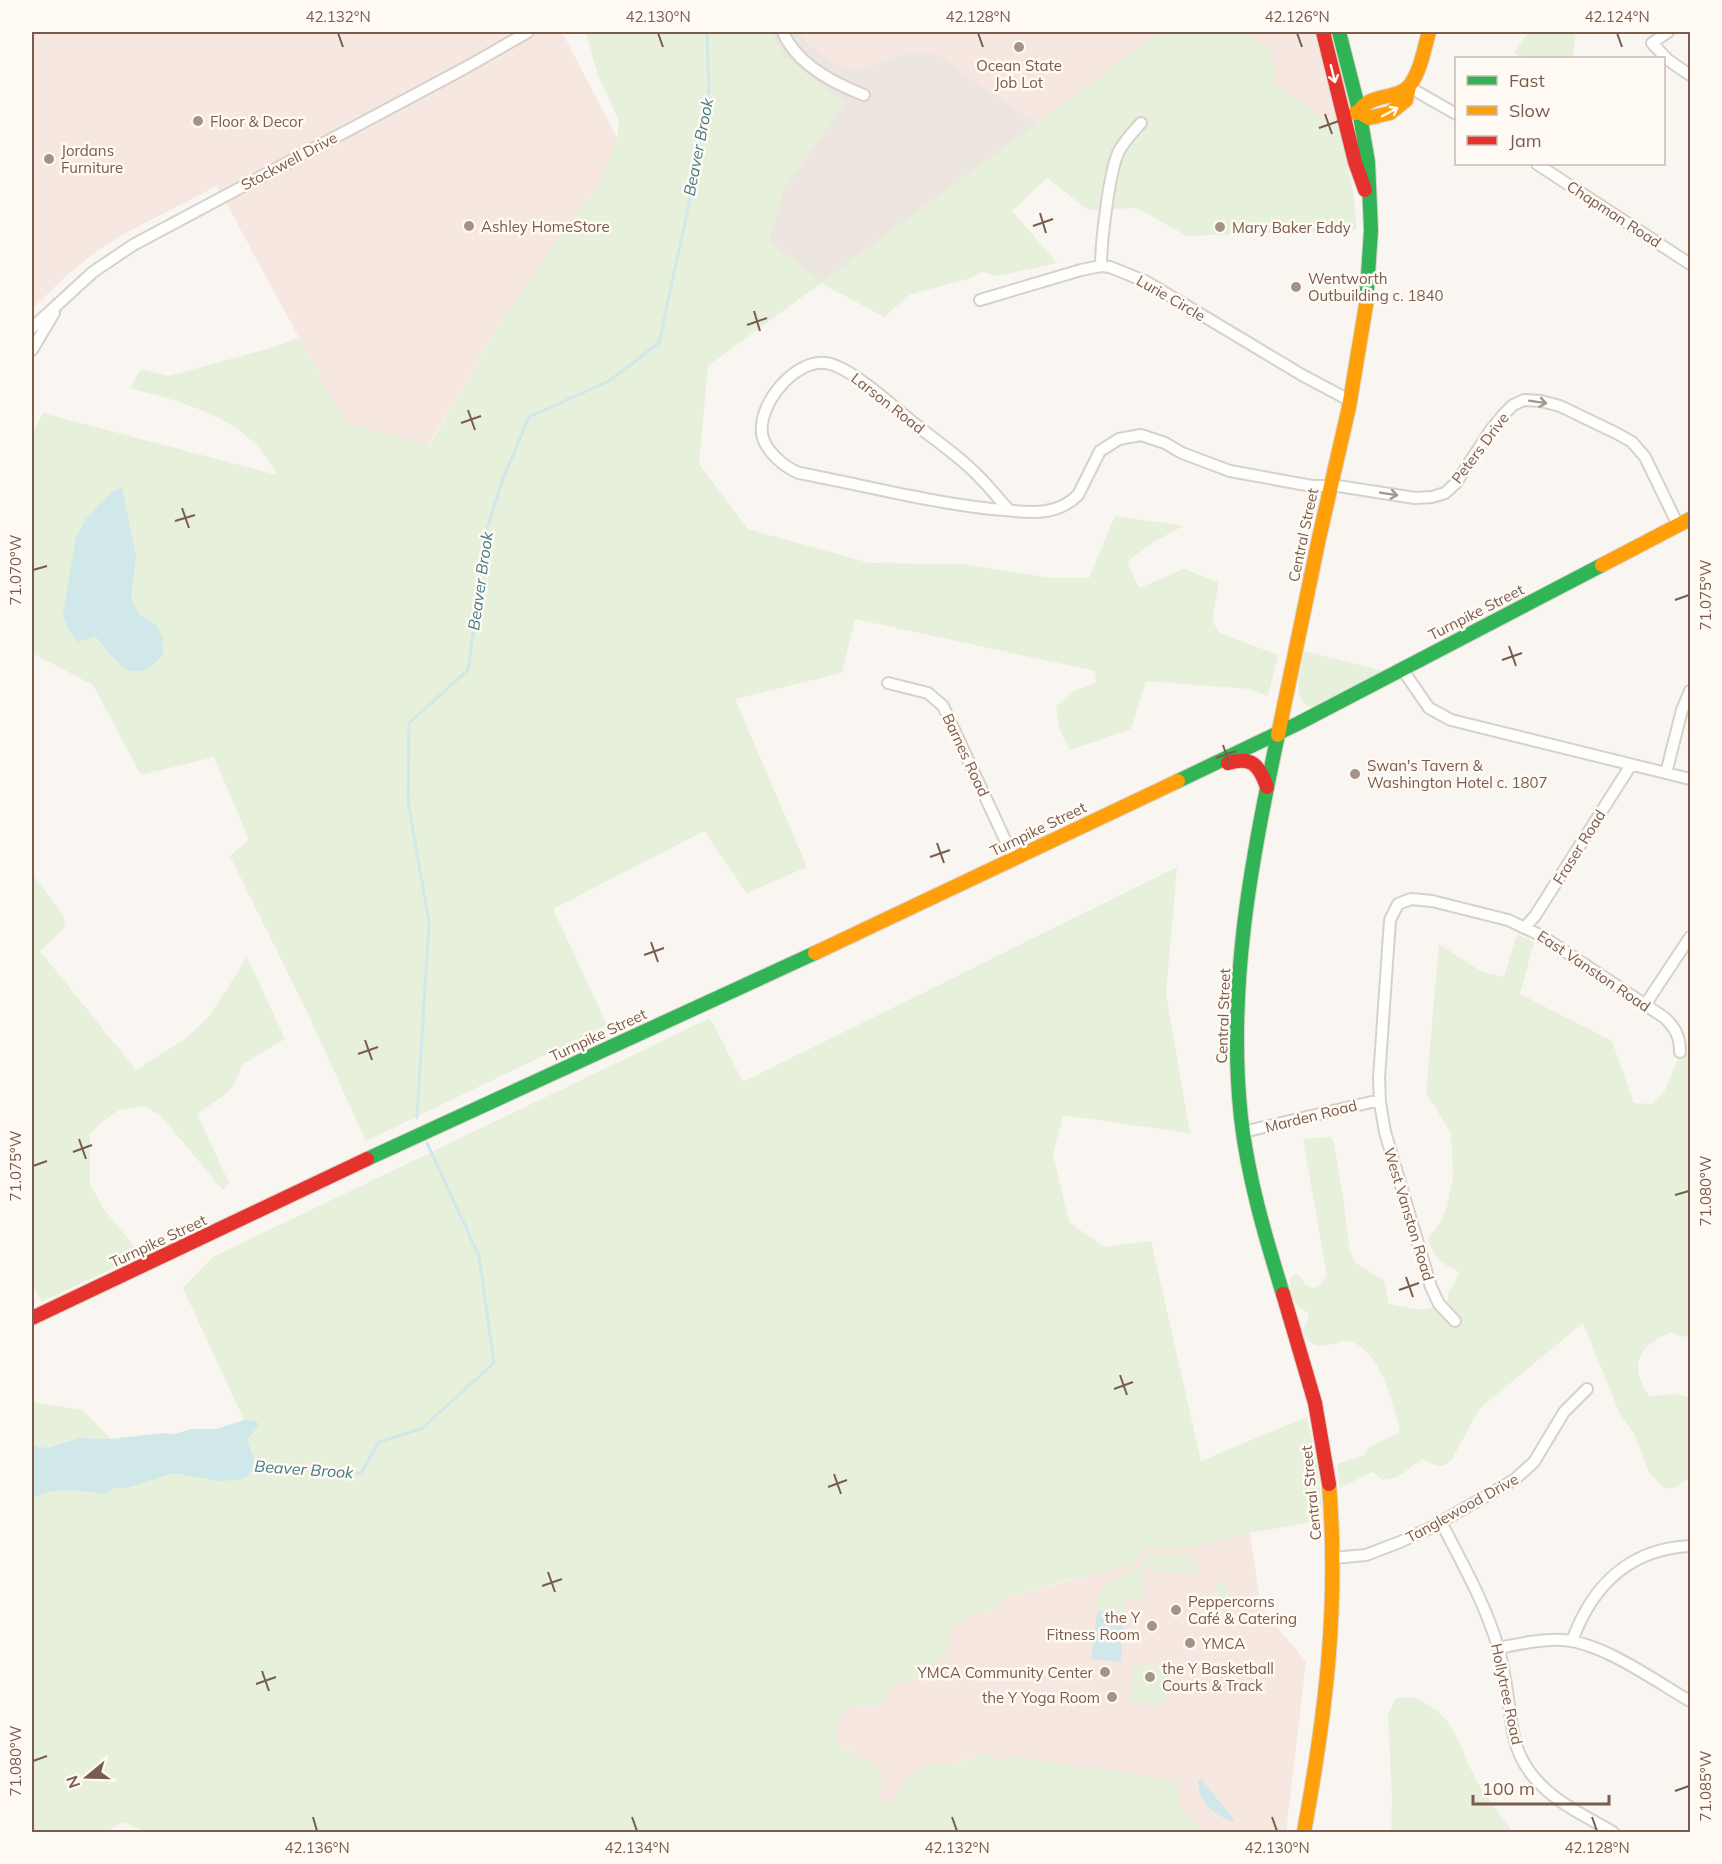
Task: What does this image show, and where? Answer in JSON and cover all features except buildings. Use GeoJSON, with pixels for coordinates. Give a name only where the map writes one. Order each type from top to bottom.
{"type":"FeatureCollection","features":[{"type":"Feature","properties":{"kind":"street","name":"Stockwell Drive"},"geometry":{"type":"LineString","coordinates":[[32,328],[93,272],[133,245],[528,32]]}},
{"type":"Feature","properties":{"kind":"street"},"geometry":{"type":"LineString","coordinates":[[783,32],[794,52],[805,62],[844,87],[864,95]]}},
{"type":"Feature","properties":{"kind":"street","name":"Central Street"},"geometry":{"type":"LineString","coordinates":[[1323,32],[1355,162],[1368,200]]}},
{"type":"Feature","properties":{"kind":"street","name":"Central Street"},"geometry":{"type":"LineString","coordinates":[[1304,1833],[1320,1750],[1331,1653],[1333,1558],[1331,1502],[1321,1432],[1305,1366],[1259,1211],[1243,1132],[1238,1092],[1238,1001],[1248,903],[1267,787],[1331,486],[1365,310],[1371,233],[1367,159],[1359,112],[1339,32]]}},
{"type":"Feature","properties":{"kind":"street"},"geometry":{"type":"LineString","coordinates":[[1344,116],[1359,112],[1369,100],[1384,98],[1409,87],[1419,67],[1429,32]]}},
{"type":"Feature","properties":{"kind":"street"},"geometry":{"type":"LineString","coordinates":[[1668,32],[1652,43],[1668,60],[1690,75]]}},
{"type":"Feature","properties":{"kind":"street"},"geometry":{"type":"LineString","coordinates":[[1409,87],[1455,113]]}},
{"type":"Feature","properties":{"kind":"street"},"geometry":{"type":"LineString","coordinates":[[1101,266],[1116,159],[1124,143],[1141,123]]}},
{"type":"Feature","properties":{"kind":"street","name":"Chapman Road"},"geometry":{"type":"LineString","coordinates":[[1539,165],[1690,264]]}},
{"type":"Feature","properties":{"kind":"street","name":"Lurie Circle"},"geometry":{"type":"LineString","coordinates":[[980,300],[1101,266],[1126,272],[1147,282],[1348,400]]}},
{"type":"Feature","properties":{"kind":"street","name":"Stockwell Drive"},"geometry":{"type":"LineString","coordinates":[[32,350],[58,304]]}},
{"type":"Feature","properties":{"kind":"street","name":"Larson Road"},"geometry":{"type":"LineString","coordinates":[[1009,510],[969,466],[858,379],[831,364],[810,364],[796,371],[785,380],[767,409],[762,426],[763,436],[771,452],[792,470],[966,506],[1009,510],[1040,512],[1067,505],[1078,495],[1100,451],[1112,442],[1132,435],[1156,439],[1182,453],[1230,471],[1312,486],[1331,486]]}},
{"type":"Feature","properties":{"kind":"street","name":"Peters Drive"},"geometry":{"type":"LineString","coordinates":[[1331,486],[1414,498],[1432,497],[1444,493],[1456,483],[1490,430],[1513,405],[1524,400],[1541,401],[1560,406],[1632,442],[1645,457],[1684,522]]}},
{"type":"Feature","properties":{"kind":"street","name":"Turnpike Street"},"geometry":{"type":"LineString","coordinates":[[32,1318],[355,1165],[904,912],[1279,733],[1684,522]]}},
{"type":"Feature","properties":{"kind":"street"},"geometry":{"type":"LineString","coordinates":[[1402,669],[1429,708],[1462,724],[1690,779]]}},
{"type":"Feature","properties":{"kind":"street","name":"Barnes Road"},"geometry":{"type":"LineString","coordinates":[[888,683],[928,693],[943,706],[1014,859]]}},
{"type":"Feature","properties":{"kind":"street"},"geometry":{"type":"LineString","coordinates":[[1666,773],[1682,710],[1690,691]]}},
{"type":"Feature","properties":{"kind":"street","name":"Turnpike Street"},"geometry":{"type":"LineString","coordinates":[[1178,781],[1236,760],[1246,760],[1258,767],[1267,787]]}},
{"type":"Feature","properties":{"kind":"street","name":"Fraser Road"},"geometry":{"type":"LineString","coordinates":[[1525,927],[1535,916],[1631,765]]}},
{"type":"Feature","properties":{"kind":"street","name":"East Vanston Road"},"geometry":{"type":"LineString","coordinates":[[1380,1100],[1390,920],[1395,907],[1406,900],[1416,899],[1481,912],[1525,927],[1542,936],[1672,1025],[1680,1040],[1680,1052]]}},
{"type":"Feature","properties":{"kind":"street"},"geometry":{"type":"LineString","coordinates":[[1645,1005],[1690,937]]}},
{"type":"Feature","properties":{"kind":"street","name":"Marden Road"},"geometry":{"type":"LineString","coordinates":[[1243,1132],[1380,1100]]}},
{"type":"Feature","properties":{"kind":"street","name":"West Vanston Road"},"geometry":{"type":"LineString","coordinates":[[1380,1100],[1385,1132],[1431,1287],[1439,1304],[1455,1321]]}},
{"type":"Feature","properties":{"kind":"street","name":"Tanglewood Drive"},"geometry":{"type":"LineString","coordinates":[[1333,1558],[1366,1555],[1382,1550],[1441,1522],[1523,1474],[1544,1446],[1564,1412],[1587,1389]]}},
{"type":"Feature","properties":{"kind":"street","name":"Hollytree Road"},"geometry":{"type":"LineString","coordinates":[[1441,1522],[1488,1618],[1504,1670],[1516,1745],[1526,1767],[1541,1786],[1555,1798],[1613,1833]]}},
{"type":"Feature","properties":{"kind":"street"},"geometry":{"type":"LineString","coordinates":[[1572,1641],[1589,1604],[1617,1573],[1634,1561],[1653,1553],[1690,1546]]}},
{"type":"Feature","properties":{"kind":"street"},"geometry":{"type":"LineString","coordinates":[[1498,1648],[1543,1641],[1572,1641],[1609,1654],[1690,1701]]}},
{"type":"Feature","properties":{"kind":"street"},"geometry":{"type":"LineString","coordinates":[[1308,1812],[1312,1833]]}},
{"type":"Feature","properties":{"kind":"shaded area"},"geometry":{"type":"Polygon","coordinates":[[[32,32],[562,32],[618,140],[601,179],[505,315],[428,446],[345,423],[217,186],[127,232],[97,251],[69,273],[32,309],[32,32]]]}},
{"type":"Feature","properties":{"kind":"shaded area"},"geometry":{"type":"Polygon","coordinates":[[[767,32],[798,32],[810,45],[835,64],[848,69],[862,69],[907,52],[936,53],[1037,124],[821,283],[769,242],[767,32]]]}},
{"type":"Feature","properties":{"kind":"shaded area"},"geometry":{"type":"Polygon","coordinates":[[[798,32],[1161,32],[1037,124],[936,53],[907,52],[862,69],[848,69],[835,64],[810,45],[798,32]]]}},
{"type":"Feature","properties":{"kind":"shaded area"},"geometry":{"type":"Polygon","coordinates":[[[1198,32],[1315,32],[1340,130],[1276,85],[1198,32]]]}},
{"type":"Feature","properties":{"kind":"shaded area"},"geometry":{"type":"Polygon","coordinates":[[[1250,1533],[1261,1607],[1306,1662],[1286,1832],[1204,1832],[1192,1823],[1181,1808],[1177,1796],[1177,1781],[1014,1757],[999,1761],[979,1756],[949,1766],[936,1764],[903,1780],[899,1793],[892,1802],[880,1802],[851,1751],[836,1741],[836,1727],[843,1710],[854,1705],[872,1707],[884,1702],[891,1685],[927,1673],[937,1661],[950,1636],[951,1628],[966,1616],[977,1612],[996,1611],[1004,1598],[1130,1565],[1135,1563],[1149,1547],[1191,1547],[1250,1533]]]}},
{"type":"Feature","properties":{"kind":"green space"},"geometry":{"type":"Polygon","coordinates":[[[586,32],[772,32],[783,55],[845,103],[784,189],[769,241],[821,282],[1161,32],[1251,32],[1254,42],[1272,46],[1276,85],[1340,130],[1353,190],[1357,230],[1187,236],[1137,208],[1088,210],[1047,178],[1012,211],[1057,263],[998,276],[982,272],[968,279],[911,294],[884,317],[821,283],[708,366],[699,464],[748,529],[869,563],[961,564],[1052,578],[1089,578],[1115,516],[1183,526],[1150,544],[1127,562],[1139,588],[1184,569],[1219,582],[1212,620],[1219,633],[1278,655],[1268,696],[1250,689],[1146,681],[1131,729],[1070,750],[1059,728],[1056,706],[1076,690],[1096,683],[1095,671],[855,619],[842,673],[735,699],[807,867],[747,893],[704,831],[553,909],[607,1025],[366,1141],[308,1014],[230,856],[249,839],[214,757],[141,775],[93,685],[32,653],[32,435],[43,413],[277,475],[265,456],[250,439],[233,426],[194,407],[130,388],[141,369],[169,376],[299,338],[345,423],[429,446],[505,315],[601,179],[617,140],[619,121],[597,73],[586,32]]]}},
{"type":"Feature","properties":{"kind":"green space"},"geometry":{"type":"Polygon","coordinates":[[[1528,32],[1576,32],[1574,57],[1522,57],[1514,53],[1528,32]]]}},
{"type":"Feature","properties":{"kind":"green space"},"geometry":{"type":"Polygon","coordinates":[[[1304,651],[1384,671],[1317,708],[1308,706],[1302,701],[1298,686],[1304,651]]]}},
{"type":"Feature","properties":{"kind":"green space"},"geometry":{"type":"Polygon","coordinates":[[[1177,867],[1166,994],[1190,1133],[1063,1115],[1053,1154],[1069,1222],[1104,1247],[1151,1241],[1201,1461],[1307,1417],[1318,1467],[1323,1520],[1250,1533],[1191,1547],[1149,1547],[1135,1563],[1123,1568],[1004,1598],[995,1612],[972,1615],[951,1628],[950,1644],[945,1654],[927,1673],[891,1685],[884,1702],[862,1707],[854,1705],[844,1710],[836,1727],[836,1740],[884,1772],[879,1791],[880,1802],[892,1802],[899,1793],[903,1780],[923,1767],[936,1764],[949,1766],[986,1752],[999,1760],[1014,1757],[1178,1781],[1178,1797],[1183,1810],[1204,1832],[146,1832],[123,1822],[106,1832],[32,1832],[32,1499],[58,1491],[106,1494],[112,1489],[131,1487],[174,1473],[217,1481],[255,1461],[247,1439],[256,1421],[244,1420],[183,1288],[213,1257],[710,1018],[743,1082],[1177,867]]]}},
{"type":"Feature","properties":{"kind":"green space"},"geometry":{"type":"Polygon","coordinates":[[[32,874],[63,915],[65,927],[40,951],[136,1070],[187,1038],[211,1014],[247,957],[285,1039],[242,1065],[230,1089],[197,1114],[229,1183],[223,1190],[161,1116],[144,1106],[119,1110],[100,1123],[90,1135],[90,1184],[103,1208],[141,1255],[41,1302],[32,1284],[32,874]]]}},
{"type":"Feature","properties":{"kind":"green space"},"geometry":{"type":"Polygon","coordinates":[[[1517,934],[1534,942],[1520,994],[1612,1041],[1634,1103],[1653,1104],[1664,1092],[1679,1057],[1690,1050],[1690,1337],[1679,1336],[1671,1332],[1660,1337],[1644,1350],[1638,1366],[1643,1385],[1650,1396],[1677,1394],[1690,1397],[1690,1477],[1676,1487],[1667,1489],[1660,1485],[1648,1470],[1635,1435],[1620,1414],[1583,1323],[1479,1409],[1448,1463],[1438,1466],[1423,1459],[1396,1477],[1383,1480],[1372,1472],[1340,1488],[1337,1464],[1366,1455],[1370,1447],[1400,1430],[1389,1391],[1377,1365],[1369,1354],[1347,1340],[1322,1346],[1317,1345],[1307,1339],[1303,1332],[1309,1314],[1293,1299],[1290,1278],[1297,1273],[1306,1285],[1314,1288],[1321,1284],[1327,1276],[1303,1139],[1331,1137],[1352,1256],[1357,1264],[1384,1281],[1389,1304],[1413,1309],[1427,1309],[1449,1298],[1448,1295],[1459,1272],[1439,1259],[1428,1239],[1440,1223],[1447,1207],[1453,1177],[1451,1133],[1426,1093],[1439,944],[1482,972],[1504,977],[1517,934]]]}},
{"type":"Feature","properties":{"kind":"green space"},"geometry":{"type":"Polygon","coordinates":[[[32,1402],[83,1410],[111,1439],[79,1438],[47,1448],[32,1445],[32,1402]]]}},
{"type":"Feature","properties":{"kind":"green space"},"geometry":{"type":"Polygon","coordinates":[[[1152,1554],[1194,1557],[1197,1574],[1144,1570],[1143,1600],[1126,1597],[1124,1614],[1097,1611],[1098,1599],[1103,1586],[1138,1568],[1152,1554]]]}},
{"type":"Feature","properties":{"kind":"green space"},"geometry":{"type":"Polygon","coordinates":[[[1216,1579],[1227,1588],[1229,1596],[1223,1609],[1212,1612],[1216,1579]]]}},
{"type":"Feature","properties":{"kind":"green space","name":"the Y Basketball Courts & Track"},"geometry":{"type":"Polygon","coordinates":[[[1134,1664],[1169,1668],[1164,1706],[1130,1701],[1134,1664]]]}},
{"type":"Feature","properties":{"kind":"green space"},"geometry":{"type":"Polygon","coordinates":[[[1412,1697],[1439,1713],[1448,1722],[1478,1783],[1513,1832],[1391,1832],[1392,1800],[1388,1715],[1396,1698],[1412,1697]]]}},
{"type":"Feature","properties":{"kind":"water"},"geometry":{"type":"Polygon","coordinates":[[[122,488],[136,556],[131,600],[140,615],[156,625],[162,636],[163,655],[150,667],[139,671],[124,668],[95,636],[78,642],[68,629],[63,613],[76,537],[86,519],[113,491],[122,488]]]}},
{"type":"Feature","properties":{"kind":"water"},"geometry":{"type":"Polygon","coordinates":[[[244,1420],[256,1421],[259,1425],[247,1440],[255,1461],[254,1469],[248,1476],[239,1480],[217,1481],[174,1473],[131,1487],[112,1489],[106,1494],[58,1491],[32,1499],[32,1445],[47,1448],[79,1438],[111,1439],[164,1433],[175,1434],[192,1429],[216,1429],[244,1420]]]}},
{"type":"Feature","properties":{"kind":"water"},"geometry":{"type":"Polygon","coordinates":[[[1097,1611],[1124,1614],[1121,1662],[1091,1659],[1097,1611]]]}},
{"type":"Feature","properties":{"kind":"water"},"geometry":{"type":"Polygon","coordinates":[[[1201,1779],[1234,1821],[1220,1816],[1208,1807],[1198,1787],[1198,1780],[1201,1779]]]}},
{"type":"Feature","properties":{"kind":"waterway","name":"Beaver Brook"},"geometry":{"type":"LineString","coordinates":[[417,1118],[429,922],[408,802],[409,723],[468,670],[487,528],[504,476],[529,417],[609,381],[659,343],[689,203],[709,91],[707,32]]}},
{"type":"Feature","properties":{"kind":"waterway","name":"Beaver Brook"},"geometry":{"type":"LineString","coordinates":[[252,1465],[361,1473],[379,1442],[421,1429],[494,1363],[479,1256],[427,1143]]}},
{"type":"Feature","properties":{"kind":"traffic: fast"},"geometry":{"type":"LineString","coordinates":[[1339,32],[1359,110],[1368,162],[1371,230],[1366,305]]}},
{"type":"Feature","properties":{"kind":"traffic: fast"},"geometry":{"type":"LineString","coordinates":[[1178,781],[1299,723],[1602,565]]}},
{"type":"Feature","properties":{"kind":"traffic: fast"},"geometry":{"type":"LineString","coordinates":[[1278,735],[1259,829],[1244,925],[1239,973],[1237,1070],[1248,1163],[1283,1294]]}},
{"type":"Feature","properties":{"kind":"traffic: fast"},"geometry":{"type":"LineString","coordinates":[[367,1159],[815,953]]}},
{"type":"Feature","properties":{"kind":"traffic: slow"},"geometry":{"type":"LineString","coordinates":[[1355,113],[1370,102],[1398,93],[1410,85],[1420,66],[1429,32]]}},
{"type":"Feature","properties":{"kind":"traffic: slow"},"geometry":{"type":"LineString","coordinates":[[1359,112],[1369,118],[1390,113],[1406,100],[1409,87]]}},
{"type":"Feature","properties":{"kind":"traffic: slow"},"geometry":{"type":"LineString","coordinates":[[1278,735],[1349,407],[1366,305]]}},
{"type":"Feature","properties":{"kind":"traffic: slow"},"geometry":{"type":"LineString","coordinates":[[1602,565],[1690,519]]}},
{"type":"Feature","properties":{"kind":"traffic: slow"},"geometry":{"type":"LineString","coordinates":[[815,953],[1178,781]]}},
{"type":"Feature","properties":{"kind":"traffic: slow"},"geometry":{"type":"LineString","coordinates":[[1304,1832],[1319,1744],[1328,1659],[1332,1573],[1329,1484]]}},
{"type":"Feature","properties":{"kind":"traffic: jam"},"geometry":{"type":"LineString","coordinates":[[1323,32],[1355,162],[1365,190]]}},
{"type":"Feature","properties":{"kind":"traffic: jam"},"geometry":{"type":"LineString","coordinates":[[1228,763],[1243,761],[1254,764],[1267,787]]}},
{"type":"Feature","properties":{"kind":"traffic: jam"},"geometry":{"type":"LineString","coordinates":[[32,1318],[367,1159]]}},
{"type":"Feature","properties":{"kind":"traffic: jam"},"geometry":{"type":"LineString","coordinates":[[1283,1294],[1315,1403],[1329,1484]]}},
{"type":"Feature","properties":{"kind":"place","name":"Ocean State Job Lot"},"geometry":{"type":"Point","coordinates":[1019,47]}},
{"type":"Feature","properties":{"kind":"place","name":"Floor & Decor"},"geometry":{"type":"Point","coordinates":[198,121]}},
{"type":"Feature","properties":{"kind":"place","name":"Jordans Furniture"},"geometry":{"type":"Point","coordinates":[49,159]}},
{"type":"Feature","properties":{"kind":"place","name":"Ashley HomeStore"},"geometry":{"type":"Point","coordinates":[469,226]}},
{"type":"Feature","properties":{"kind":"place","name":"Mary Baker Eddy"},"geometry":{"type":"Point","coordinates":[1220,227]}},
{"type":"Feature","properties":{"kind":"place","name":"Wentworth Outbuilding c. 1840"},"geometry":{"type":"Point","coordinates":[1296,287]}},
{"type":"Feature","properties":{"kind":"place","name":"Swan's Tavern & Washington Hotel c. 1807"},"geometry":{"type":"Point","coordinates":[1355,774]}},
{"type":"Feature","properties":{"kind":"place","name":"Peppercorns Café & Catering"},"geometry":{"type":"Point","coordinates":[1176,1610]}},
{"type":"Feature","properties":{"kind":"place","name":"the Y Fitness Room"},"geometry":{"type":"Point","coordinates":[1152,1626]}},
{"type":"Feature","properties":{"kind":"place","name":"YMCA"},"geometry":{"type":"Point","coordinates":[1190,1643]}},
{"type":"Feature","properties":{"kind":"place","name":"YMCA Community Center"},"geometry":{"type":"Point","coordinates":[1105,1672]}},
{"type":"Feature","properties":{"kind":"place","name":"the Y Basketball Courts & Track"},"geometry":{"type":"Point","coordinates":[1150,1677]}},
{"type":"Feature","properties":{"kind":"place","name":"the Y Yoga Room"},"geometry":{"type":"Point","coordinates":[1112,1697]}}]}
